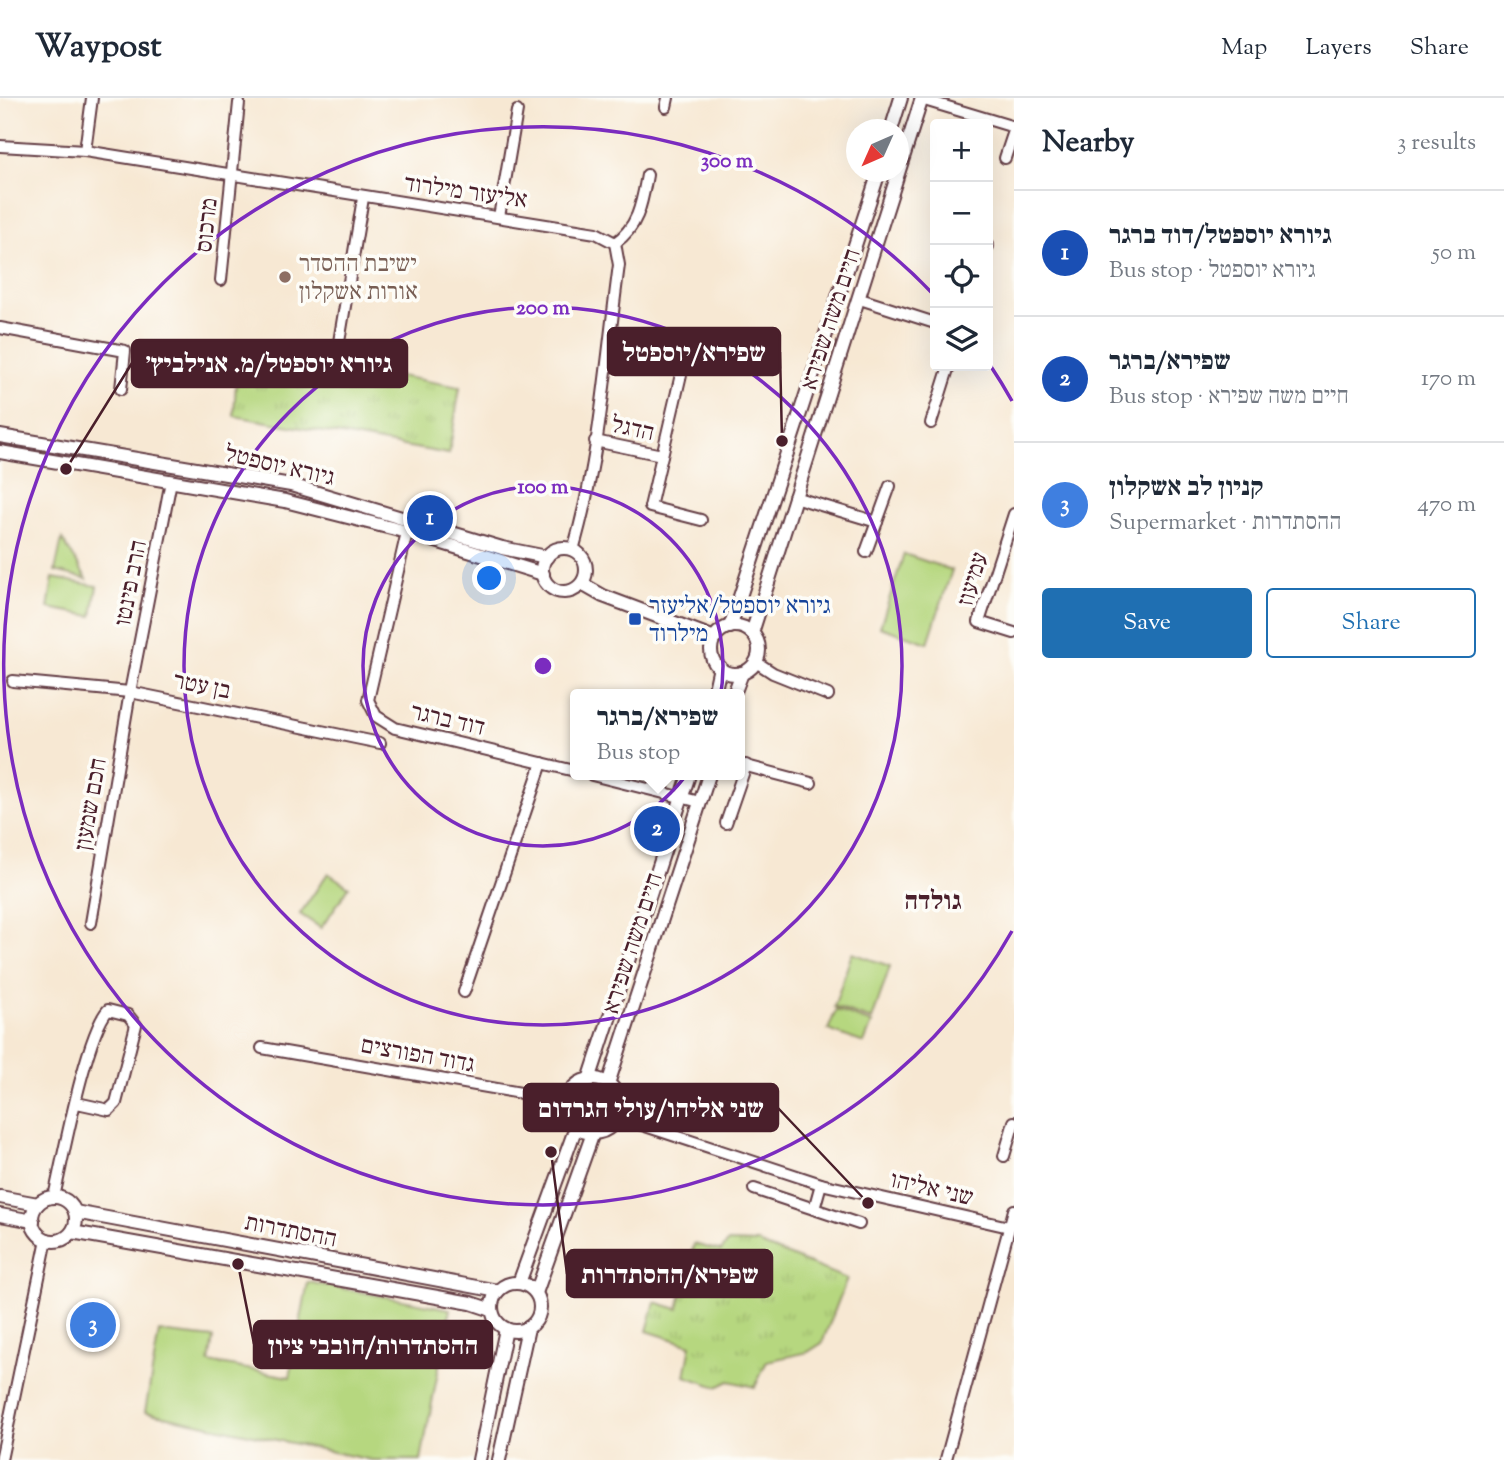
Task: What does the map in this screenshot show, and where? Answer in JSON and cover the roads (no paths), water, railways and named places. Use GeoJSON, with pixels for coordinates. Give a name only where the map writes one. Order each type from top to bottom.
{"type":"FeatureCollection","features":[{"type":"Feature","properties":{"kind":"street"},"geometry":{"type":"LineString","coordinates":[[85,151],[92,98]]}},
{"type":"Feature","properties":{"kind":"street"},"geometry":{"type":"LineString","coordinates":[[894,119],[901,98]]}},
{"type":"Feature","properties":{"kind":"street"},"geometry":{"type":"LineString","coordinates":[[921,99],[1014,129],[1005,158]]}},
{"type":"Feature","properties":{"kind":"street","name":"חיים משה שפירא"},"geometry":{"type":"LineString","coordinates":[[752,633],[860,299],[921,99]]}},
{"type":"Feature","properties":{"kind":"street","name":"מרכוס"},"geometry":{"type":"LineString","coordinates":[[221,280],[239,103]]}},
{"type":"Feature","properties":{"kind":"street"},"geometry":{"type":"LineString","coordinates":[[499,217],[517,111]]}},
{"type":"Feature","properties":{"kind":"street","name":"אליעזר מילרוד"},"geometry":{"type":"LineString","coordinates":[[0,146],[85,151],[363,198],[596,233],[615,243]]}},
{"type":"Feature","properties":{"kind":"street"},"geometry":{"type":"LineString","coordinates":[[573,550],[587,503],[596,441],[619,265],[615,243],[629,234],[641,209],[647,175]]}},
{"type":"Feature","properties":{"kind":"street","name":"חיים משה שפירא"},"geometry":{"type":"LineString","coordinates":[[730,627],[876,182]]}},
{"type":"Feature","properties":{"kind":"street"},"geometry":{"type":"LineString","coordinates":[[338,348],[363,198]]}},
{"type":"Feature","properties":{"kind":"street"},"geometry":{"type":"LineString","coordinates":[[860,299],[930,321]]}},
{"type":"Feature","properties":{"kind":"street"},"geometry":{"type":"LineString","coordinates":[[0,328],[125,351],[121,389]]}},
{"type":"Feature","properties":{"kind":"street","name":"הדגל"},"geometry":{"type":"LineString","coordinates":[[701,520],[650,508],[686,353],[753,369]]}},
{"type":"Feature","properties":{"kind":"street"},"geometry":{"type":"LineString","coordinates":[[931,422],[947,371]]}},
{"type":"Feature","properties":{"kind":"street","name":"גיורא יוספטל"},"geometry":{"type":"LineString","coordinates":[[0,436],[290,485],[502,548],[547,557]]}},
{"type":"Feature","properties":{"kind":"street","name":"הדגל"},"geometry":{"type":"LineString","coordinates":[[596,441],[662,455]]}},
{"type":"Feature","properties":{"kind":"street","name":"גיורא יוספטל"},"geometry":{"type":"LineString","coordinates":[[0,452],[285,501],[407,532],[542,574]]}},
{"type":"Feature","properties":{"kind":"street","name":"הרב פינטו"},"geometry":{"type":"LineString","coordinates":[[130,692],[171,481]]}},
{"type":"Feature","properties":{"kind":"street"},"geometry":{"type":"LineString","coordinates":[[866,552],[890,486]]}},
{"type":"Feature","properties":{"kind":"street"},"geometry":{"type":"LineString","coordinates":[[794,497],[877,522]]}},
{"type":"Feature","properties":{"kind":"street","name":"עמיעוז"},"geometry":{"type":"LineString","coordinates":[[1014,514],[979,622],[1014,634]]}},
{"type":"Feature","properties":{"kind":"street","name":"דוד ברגר"},"geometry":{"type":"LineString","coordinates":[[407,532],[368,700],[376,716],[395,728],[570,770]]}},
{"type":"Feature","properties":{"kind":"street"},"geometry":{"type":"LineString","coordinates":[[562,548],[573,550],[586,565],[582,584],[570,592],[555,591],[542,574],[547,557],[562,548]]}},
{"type":"Feature","properties":{"kind":"street"},"geometry":{"type":"LineString","coordinates":[[582,584],[603,596],[715,638]]}},
{"type":"Feature","properties":{"kind":"street"},"geometry":{"type":"LineString","coordinates":[[715,689],[719,667],[712,650],[715,638],[730,627],[742,627],[752,633],[758,644],[756,662],[742,673],[736,689]]}},
{"type":"Feature","properties":{"kind":"street"},"geometry":{"type":"LineString","coordinates":[[756,662],[774,673],[828,695]]}},
{"type":"Feature","properties":{"kind":"street"},"geometry":{"type":"LineString","coordinates":[[719,667],[730,673],[742,673]]}},
{"type":"Feature","properties":{"kind":"street","name":"בן עטר"},"geometry":{"type":"LineString","coordinates":[[13,681],[130,692],[380,743]]}},
{"type":"Feature","properties":{"kind":"street","name":"חכם שמעון"},"geometry":{"type":"LineString","coordinates":[[91,923],[130,692]]}},
{"type":"Feature","properties":{"kind":"street"},"geometry":{"type":"LineString","coordinates":[[464,992],[542,763]]}},
{"type":"Feature","properties":{"kind":"street"},"geometry":{"type":"LineString","coordinates":[[745,766],[811,783]]}},
{"type":"Feature","properties":{"kind":"street"},"geometry":{"type":"LineString","coordinates":[[612,780],[701,802]]}},
{"type":"Feature","properties":{"kind":"street","name":"חיים משה שפירא"},"geometry":{"type":"LineString","coordinates":[[589,1080],[687,780]]}},
{"type":"Feature","properties":{"kind":"street","name":"חיים משה שפירא"},"geometry":{"type":"LineString","coordinates":[[608,1084],[708,780]]}},
{"type":"Feature","properties":{"kind":"street"},"geometry":{"type":"LineString","coordinates":[[726,823],[738,780]]}},
{"type":"Feature","properties":{"kind":"street"},"geometry":{"type":"LineString","coordinates":[[54,1197],[77,1102],[98,1021],[108,1010],[128,1015],[136,1025],[116,1103],[109,1110],[77,1102]]}},
{"type":"Feature","properties":{"kind":"street","name":"גדוד הפורצים"},"geometry":{"type":"LineString","coordinates":[[262,1048],[567,1101]]}},
{"type":"Feature","properties":{"kind":"street"},"geometry":{"type":"LineString","coordinates":[[589,1080],[608,1084],[620,1102],[618,1117],[608,1129],[593,1133],[576,1127],[568,1116],[567,1101],[574,1087],[589,1080]]}},
{"type":"Feature","properties":{"kind":"street","name":"שני אליהו"},"geometry":{"type":"LineString","coordinates":[[618,1117],[821,1184],[1009,1227]]}},
{"type":"Feature","properties":{"kind":"street"},"geometry":{"type":"LineString","coordinates":[[1004,1156],[1014,1122]]}},
{"type":"Feature","properties":{"kind":"street"},"geometry":{"type":"LineString","coordinates":[[527,1328],[506,1329],[495,1318],[492,1310],[498,1291],[519,1283],[576,1127]]}},
{"type":"Feature","properties":{"kind":"street"},"geometry":{"type":"LineString","coordinates":[[536,1293],[593,1133]]}},
{"type":"Feature","properties":{"kind":"street"},"geometry":{"type":"LineString","coordinates":[[814,1209],[821,1184]]}},
{"type":"Feature","properties":{"kind":"street"},"geometry":{"type":"LineString","coordinates":[[754,1189],[859,1224]]}},
{"type":"Feature","properties":{"kind":"street"},"geometry":{"type":"LineString","coordinates":[[0,1197],[38,1204],[54,1197],[67,1201],[75,1212],[72,1232],[63,1239],[47,1239],[37,1232],[33,1221],[38,1204]]}},
{"type":"Feature","properties":{"kind":"street"},"geometry":{"type":"LineString","coordinates":[[946,1459],[1014,1210]]}},
{"type":"Feature","properties":{"kind":"street","name":"ההסתדרות"},"geometry":{"type":"LineString","coordinates":[[75,1212],[498,1291]]}},
{"type":"Feature","properties":{"kind":"street"},"geometry":{"type":"LineString","coordinates":[[0,1214],[33,1221]]}},
{"type":"Feature","properties":{"kind":"street","name":"ההסתדרות"},"geometry":{"type":"LineString","coordinates":[[72,1232],[471,1303],[492,1310]]}},
{"type":"Feature","properties":{"kind":"street"},"geometry":{"type":"LineString","coordinates":[[1,1460],[47,1239]]}},
{"type":"Feature","properties":{"kind":"street"},"geometry":{"type":"LineString","coordinates":[[1001,1257],[1014,1262]]}},
{"type":"Feature","properties":{"kind":"street"},"geometry":{"type":"LineString","coordinates":[[499,1460],[527,1328],[538,1317],[539,1301],[536,1293],[519,1283]]}},
{"type":"Feature","properties":{"kind":"street"},"geometry":{"type":"LineString","coordinates":[[480,1460],[506,1329]]}},
{"type":"Feature","properties":{"kind":"place","name":"ישיבת ההסדר אורות אשקלון"},"geometry":{"type":"Point","coordinates":[285,277]}},
{"type":"Feature","properties":{"kind":"place","name":"שפירא/יוספטל"},"geometry":{"type":"Point","coordinates":[782,441]}},
{"type":"Feature","properties":{"kind":"place","name":"גיורא יוספטל/מ. אנילביץ׳"},"geometry":{"type":"Point","coordinates":[66,469]}},
{"type":"Feature","properties":{"kind":"place","name":"גיורא יוספטל/דוד ברגר"},"geometry":{"type":"Point","coordinates":[430,518]}},
{"type":"Feature","properties":{"kind":"place","name":"גיורא יוספטל/אליעזר מילרוד"},"geometry":{"type":"Point","coordinates":[635,619]}},
{"type":"Feature","properties":{"kind":"place","name":"שפירא/ברגר"},"geometry":{"type":"Point","coordinates":[657,829]}},
{"type":"Feature","properties":{"kind":"place","name":"שפירא/ההסתדרות"},"geometry":{"type":"Point","coordinates":[551,1152]}},
{"type":"Feature","properties":{"kind":"place","name":"שני אליהו/עולי הגרדום"},"geometry":{"type":"Point","coordinates":[868,1203]}},
{"type":"Feature","properties":{"kind":"place","name":"ההסתדרות/חובבי ציון"},"geometry":{"type":"Point","coordinates":[238,1264]}},
{"type":"Feature","properties":{"kind":"place","name":"קניון לב אשקלון"},"geometry":{"type":"Point","coordinates":[93,1325]}},
{"type":"Feature","properties":{"kind":"district","name":"גולדה"},"geometry":{"type":"Point","coordinates":[933,900]}}]}
